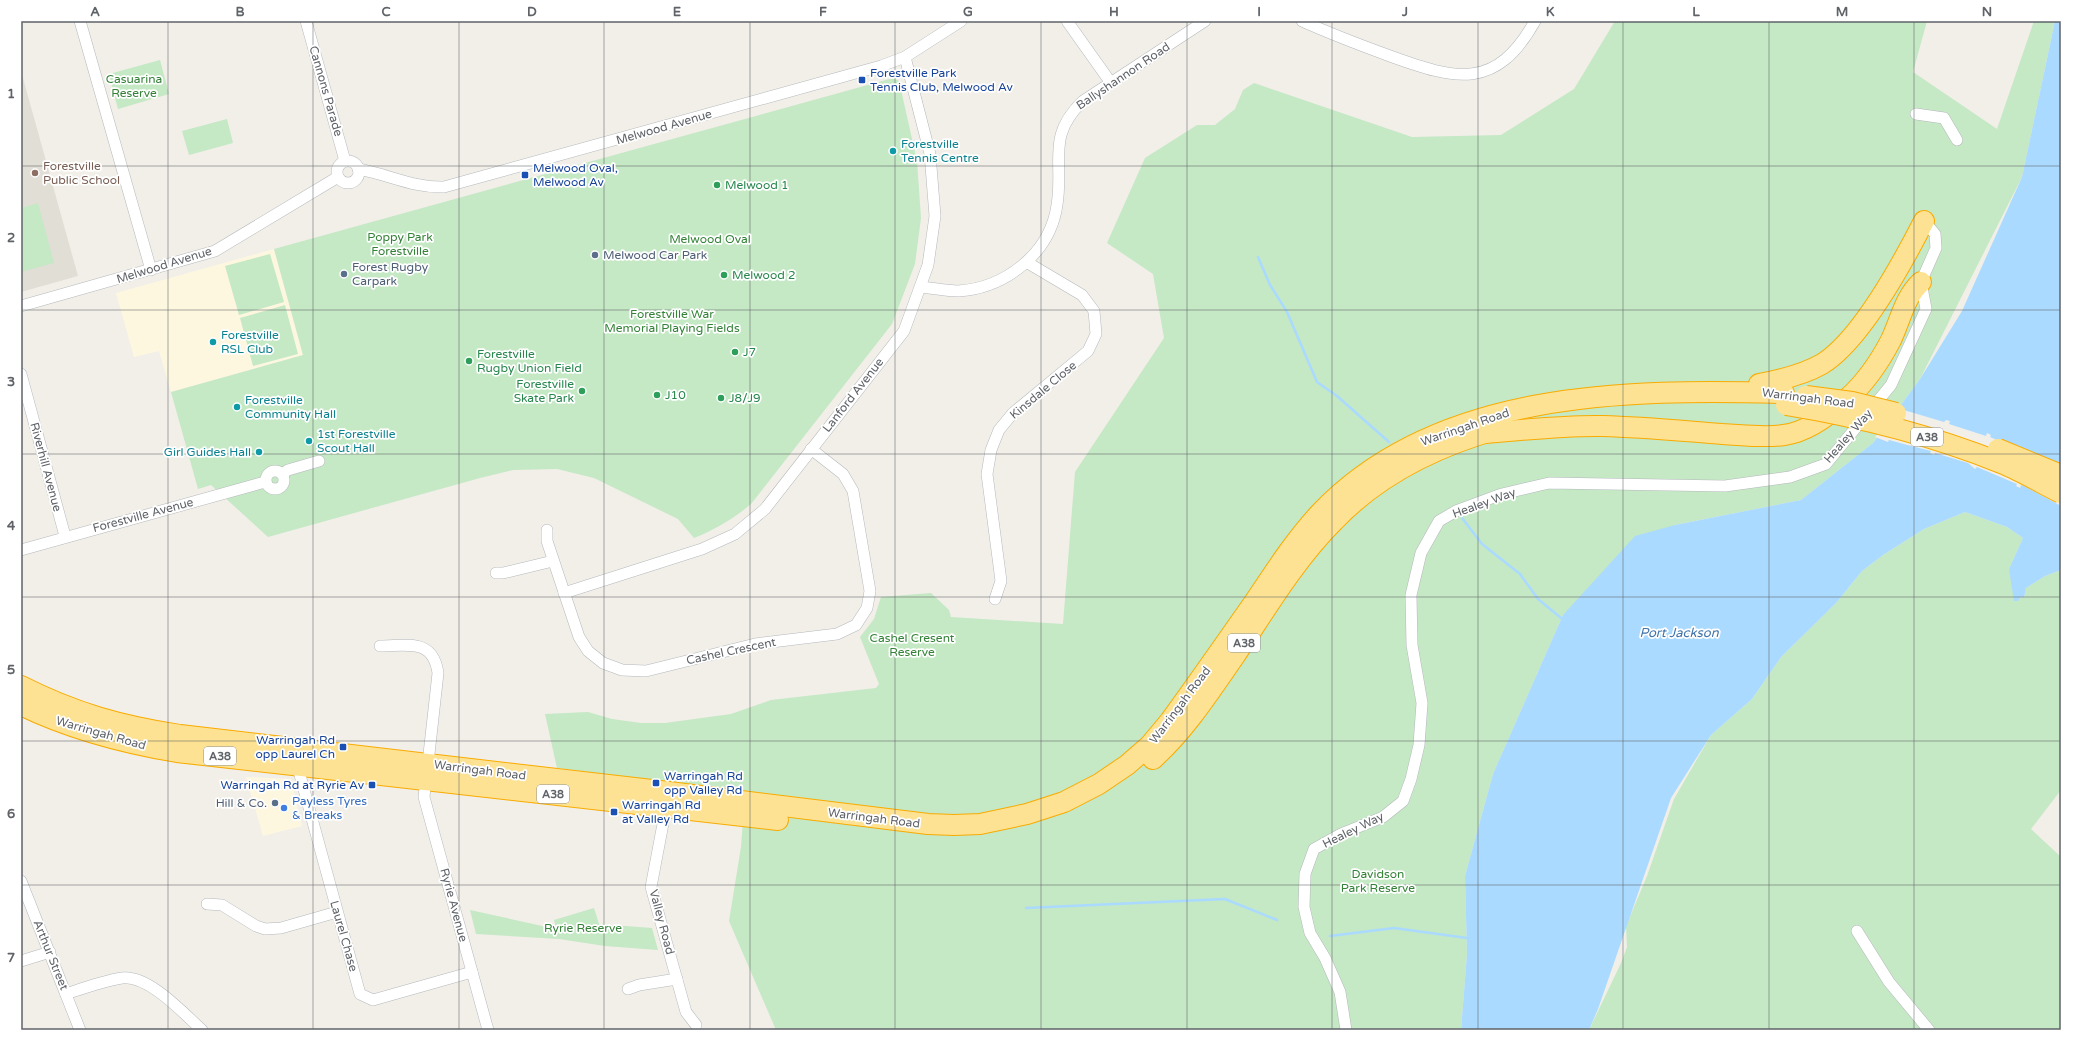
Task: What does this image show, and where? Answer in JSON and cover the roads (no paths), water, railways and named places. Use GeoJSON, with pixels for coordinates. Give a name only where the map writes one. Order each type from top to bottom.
{"type":"FeatureCollection","features":[{"type":"Feature","properties":{"kind":"highway"},"geometry":{"type":"LineString","coordinates":[[1718,391],[1781,380],[1802,374],[1823,363],[1838,352],[1863,323],[1907,254],[1924,221]]}},
{"type":"Feature","properties":{"kind":"highway"},"geometry":{"type":"LineString","coordinates":[[1485,433],[1559,427],[1603,426],[1754,436],[1783,435],[1795,432],[1805,428],[1835,409],[1869,376],[1891,340],[1905,302],[1912,291],[1922,282]]}},
{"type":"Feature","properties":{"kind":"highway","name":"Warringah Road"},"geometry":{"type":"LineString","coordinates":[[668,800],[829,812],[928,824],[954,825],[980,824],[1019,816],[1064,802],[1099,784],[1127,765],[1150,746],[1207,671],[1296,540],[1321,512],[1356,481],[1381,463],[1423,440],[1463,425],[1531,406],[1587,398],[1650,392],[1718,391],[1785,399],[1852,402],[1897,413],[2019,456],[2061,475]]}},
{"type":"Feature","properties":{"kind":"highway","name":"Warringah Road"},"geometry":{"type":"LineString","coordinates":[[21,686],[54,702],[103,720],[140,729],[427,771],[668,800],[933,837],[996,834],[1032,826],[1064,815],[1097,800],[1123,784],[1143,769],[1179,734],[1209,694],[1307,551],[1334,520],[1363,495],[1400,469],[1428,454],[1485,433],[1532,420],[1568,413],[1632,406],[1785,399],[1946,442],[2002,464],[2061,492]]}},
{"type":"Feature","properties":{"kind":"highway","name":"Warringah Road"},"geometry":{"type":"LineString","coordinates":[[21,705],[42,715],[133,744],[177,752],[297,764],[427,771]]}},
{"type":"Feature","properties":{"kind":"street"},"geometry":{"type":"LineString","coordinates":[[80,21],[151,270]]}},
{"type":"Feature","properties":{"kind":"street","name":"Cannons Parade"},"geometry":{"type":"LineString","coordinates":[[306,21],[345,161]]}},
{"type":"Feature","properties":{"kind":"street","name":"Melwood Avenue"},"geometry":{"type":"LineString","coordinates":[[358,169],[429,188],[444,187],[822,84],[875,68],[905,57],[961,21]]}},
{"type":"Feature","properties":{"kind":"street"},"geometry":{"type":"LineString","coordinates":[[1067,21],[1111,82]]}},
{"type":"Feature","properties":{"kind":"street","name":"Ballyshannon Road"},"geometry":{"type":"LineString","coordinates":[[921,287],[957,291],[983,287],[1006,277],[1028,263],[1043,243],[1057,207],[1059,186],[1058,146],[1062,126],[1071,112],[1083,101],[1205,21]]}},
{"type":"Feature","properties":{"kind":"street"},"geometry":{"type":"LineString","coordinates":[[1302,21],[1337,37],[1432,71],[1459,76],[1485,71],[1508,58],[1524,41],[1536,21]]}},
{"type":"Feature","properties":{"kind":"street","name":"Lanford Avenue"},"geometry":{"type":"LineString","coordinates":[[564,593],[702,549],[735,534],[765,510],[810,449],[904,332],[928,265],[934,216],[930,154],[905,57]]}},
{"type":"Feature","properties":{"kind":"street"},"geometry":{"type":"LineString","coordinates":[[1916,114],[1944,118],[1957,140]]}},
{"type":"Feature","properties":{"kind":"street"},"geometry":{"type":"LineString","coordinates":[[345,161],[352,161],[358,169],[358,176],[353,181],[343,182],[338,177],[338,167],[345,161]]}},
{"type":"Feature","properties":{"kind":"street","name":"Melwood Avenue"},"geometry":{"type":"LineString","coordinates":[[21,306],[215,251],[338,177]]}},
{"type":"Feature","properties":{"kind":"street"},"geometry":{"type":"LineString","coordinates":[[1922,282],[1936,248],[1935,234],[1924,221]]}},
{"type":"Feature","properties":{"kind":"street","name":"Kinsdale Close"},"geometry":{"type":"LineString","coordinates":[[995,599],[1001,581],[988,474],[991,450],[999,430],[1013,414],[1088,351],[1096,334],[1094,311],[1082,295],[1028,263]]}},
{"type":"Feature","properties":{"kind":"street","name":"Healey Way"},"geometry":{"type":"LineString","coordinates":[[1346,1030],[1340,992],[1325,958],[1310,933],[1304,907],[1306,874],[1314,849],[1341,834],[1383,817],[1403,801],[1411,779],[1419,745],[1422,703],[1412,645],[1411,595],[1421,553],[1439,521],[1456,511],[1502,494],[1550,483],[1725,486],[1790,477],[1826,464],[1891,385],[1926,309],[1922,282]]}},
{"type":"Feature","properties":{"kind":"street","name":"Riverhill Avenue"},"geometry":{"type":"LineString","coordinates":[[21,374],[65,536]]}},
{"type":"Feature","properties":{"kind":"street","name":"Cashel Crescent"},"geometry":{"type":"LineString","coordinates":[[547,530],[547,541],[579,637],[588,651],[603,663],[622,670],[646,670],[755,644],[837,634],[856,625],[867,608],[870,591],[853,491],[843,474],[810,449]]}},
{"type":"Feature","properties":{"kind":"street","name":"Forestville Avenue"},"geometry":{"type":"LineString","coordinates":[[21,550],[65,536],[265,482],[266,476],[270,471],[277,471],[282,474],[288,470],[319,461]]}},
{"type":"Feature","properties":{"kind":"street"},"geometry":{"type":"LineString","coordinates":[[496,573],[503,573],[553,561]]}},
{"type":"Feature","properties":{"kind":"street","name":"Ryrie Avenue"},"geometry":{"type":"LineString","coordinates":[[380,646],[417,646],[428,650],[436,660],[438,673],[424,797],[488,1030]]}},
{"type":"Feature","properties":{"kind":"street","name":"Laurel Chase"},"geometry":{"type":"LineString","coordinates":[[297,764],[360,994],[373,1000],[472,972]]}},
{"type":"Feature","properties":{"kind":"street","name":"Valley Road"},"geometry":{"type":"LineString","coordinates":[[668,800],[651,887],[686,1012],[696,1025]]}},
{"type":"Feature","properties":{"kind":"street","name":"Arthur Street"},"geometry":{"type":"LineString","coordinates":[[21,881],[80,1030]]}},
{"type":"Feature","properties":{"kind":"street"},"geometry":{"type":"LineString","coordinates":[[207,904],[222,905],[256,926],[265,929],[282,928],[337,912]]}},
{"type":"Feature","properties":{"kind":"street"},"geometry":{"type":"LineString","coordinates":[[1857,931],[1889,982],[1929,1030]]}},
{"type":"Feature","properties":{"kind":"street"},"geometry":{"type":"LineString","coordinates":[[21,961],[50,952]]}},
{"type":"Feature","properties":{"kind":"street"},"geometry":{"type":"LineString","coordinates":[[66,994],[123,978],[136,979],[148,984],[202,1030]]}},
{"type":"Feature","properties":{"kind":"street"},"geometry":{"type":"LineString","coordinates":[[628,989],[639,985],[677,979]]}},
{"type":"Feature","properties":{"kind":"water","name":"Port Jackson"},"geometry":{"type":"Polygon","coordinates":[[[2055,21],[2061,21],[2061,570],[2045,576],[2026,588],[2024,598],[2020,597],[2018,601],[2014,601],[2009,569],[2023,538],[2007,527],[1965,512],[1924,529],[1883,555],[1862,571],[1836,603],[1781,657],[1752,699],[1711,735],[1671,798],[1598,1009],[1589,1030],[1461,1030],[1467,954],[1465,876],[1493,774],[1563,615],[1635,536],[1675,525],[1801,500],[1873,443],[1920,379],[1962,311],[2022,177],[2055,21]]]}},
{"type":"Feature","properties":{"kind":"waterway"},"geometry":{"type":"LineString","coordinates":[[1258,257],[1270,285],[1287,312],[1317,382],[1337,396],[1389,442]]}},
{"type":"Feature","properties":{"kind":"waterway"},"geometry":{"type":"LineString","coordinates":[[1462,518],[1482,544],[1520,574],[1538,599],[1561,618]]}},
{"type":"Feature","properties":{"kind":"waterway"},"geometry":{"type":"LineString","coordinates":[[1026,908],[1225,899],[1277,920]]}},
{"type":"Feature","properties":{"kind":"waterway"},"geometry":{"type":"LineString","coordinates":[[1330,936],[1394,928],[1467,938]]}},
{"type":"Feature","properties":{"kind":"place","name":"Forestville Park Tennis Club, Melwood Av"},"geometry":{"type":"Point","coordinates":[862,80]}},
{"type":"Feature","properties":{"kind":"place","name":"Forestville Tennis Centre"},"geometry":{"type":"Point","coordinates":[893,151]}},
{"type":"Feature","properties":{"kind":"place","name":"Forestville Public School"},"geometry":{"type":"Point","coordinates":[35,173]}},
{"type":"Feature","properties":{"kind":"place","name":"Melwood Oval, Melwood Av"},"geometry":{"type":"Point","coordinates":[525,175]}},
{"type":"Feature","properties":{"kind":"place","name":"Melwood 1"},"geometry":{"type":"Point","coordinates":[717,185]}},
{"type":"Feature","properties":{"kind":"place","name":"Melwood Car Park"},"geometry":{"type":"Point","coordinates":[595,255]}},
{"type":"Feature","properties":{"kind":"place","name":"Forest Rugby Carpark"},"geometry":{"type":"Point","coordinates":[344,274]}},
{"type":"Feature","properties":{"kind":"place","name":"Melwood 2"},"geometry":{"type":"Point","coordinates":[724,275]}},
{"type":"Feature","properties":{"kind":"place","name":"Forestville RSL Club"},"geometry":{"type":"Point","coordinates":[213,342]}},
{"type":"Feature","properties":{"kind":"place","name":"J7"},"geometry":{"type":"Point","coordinates":[735,352]}},
{"type":"Feature","properties":{"kind":"place","name":"Forestville Rugby Union Field"},"geometry":{"type":"Point","coordinates":[469,361]}},
{"type":"Feature","properties":{"kind":"place","name":"Forestville Skate Park"},"geometry":{"type":"Point","coordinates":[582,391]}},
{"type":"Feature","properties":{"kind":"place","name":"J10"},"geometry":{"type":"Point","coordinates":[657,395]}},
{"type":"Feature","properties":{"kind":"place","name":"J8/J9"},"geometry":{"type":"Point","coordinates":[721,398]}},
{"type":"Feature","properties":{"kind":"place","name":"Forestville Community Hall"},"geometry":{"type":"Point","coordinates":[237,407]}},
{"type":"Feature","properties":{"kind":"place","name":"1st Forestville Scout Hall"},"geometry":{"type":"Point","coordinates":[309,441]}},
{"type":"Feature","properties":{"kind":"place","name":"Girl Guides Hall"},"geometry":{"type":"Point","coordinates":[259,452]}},
{"type":"Feature","properties":{"kind":"place","name":"Warringah Rd opp Laurel Ch"},"geometry":{"type":"Point","coordinates":[343,747]}},
{"type":"Feature","properties":{"kind":"place","name":"Warringah Rd opp Valley Rd"},"geometry":{"type":"Point","coordinates":[656,783]}},
{"type":"Feature","properties":{"kind":"place","name":"Warringah Rd at Ryrie Av"},"geometry":{"type":"Point","coordinates":[372,785]}},
{"type":"Feature","properties":{"kind":"place","name":"Hill & Co."},"geometry":{"type":"Point","coordinates":[275,803]}},
{"type":"Feature","properties":{"kind":"place","name":"Payless Tyres & Breaks"},"geometry":{"type":"Point","coordinates":[284,808]}},
{"type":"Feature","properties":{"kind":"place","name":"Warringah Rd at Valley Rd"},"geometry":{"type":"Point","coordinates":[614,812]}},
{"type":"Feature","properties":{"kind":"park label","name":"Casuarina Reserve"},"geometry":{"type":"Point","coordinates":[134,86]}},
{"type":"Feature","properties":{"kind":"park label","name":"Melwood Oval"},"geometry":{"type":"Point","coordinates":[710,239]}},
{"type":"Feature","properties":{"kind":"park label","name":"Poppy Park Forestville"},"geometry":{"type":"Point","coordinates":[400,244]}},
{"type":"Feature","properties":{"kind":"park label","name":"Forestville War Memorial Playing Fields"},"geometry":{"type":"Point","coordinates":[672,321]}},
{"type":"Feature","properties":{"kind":"park label","name":"Cashel Cresent Reserve"},"geometry":{"type":"Point","coordinates":[912,645]}},
{"type":"Feature","properties":{"kind":"park label","name":"Davidson Park Reserve"},"geometry":{"type":"Point","coordinates":[1378,881]}},
{"type":"Feature","properties":{"kind":"park label","name":"Ryrie Reserve"},"geometry":{"type":"Point","coordinates":[583,928]}}]}
